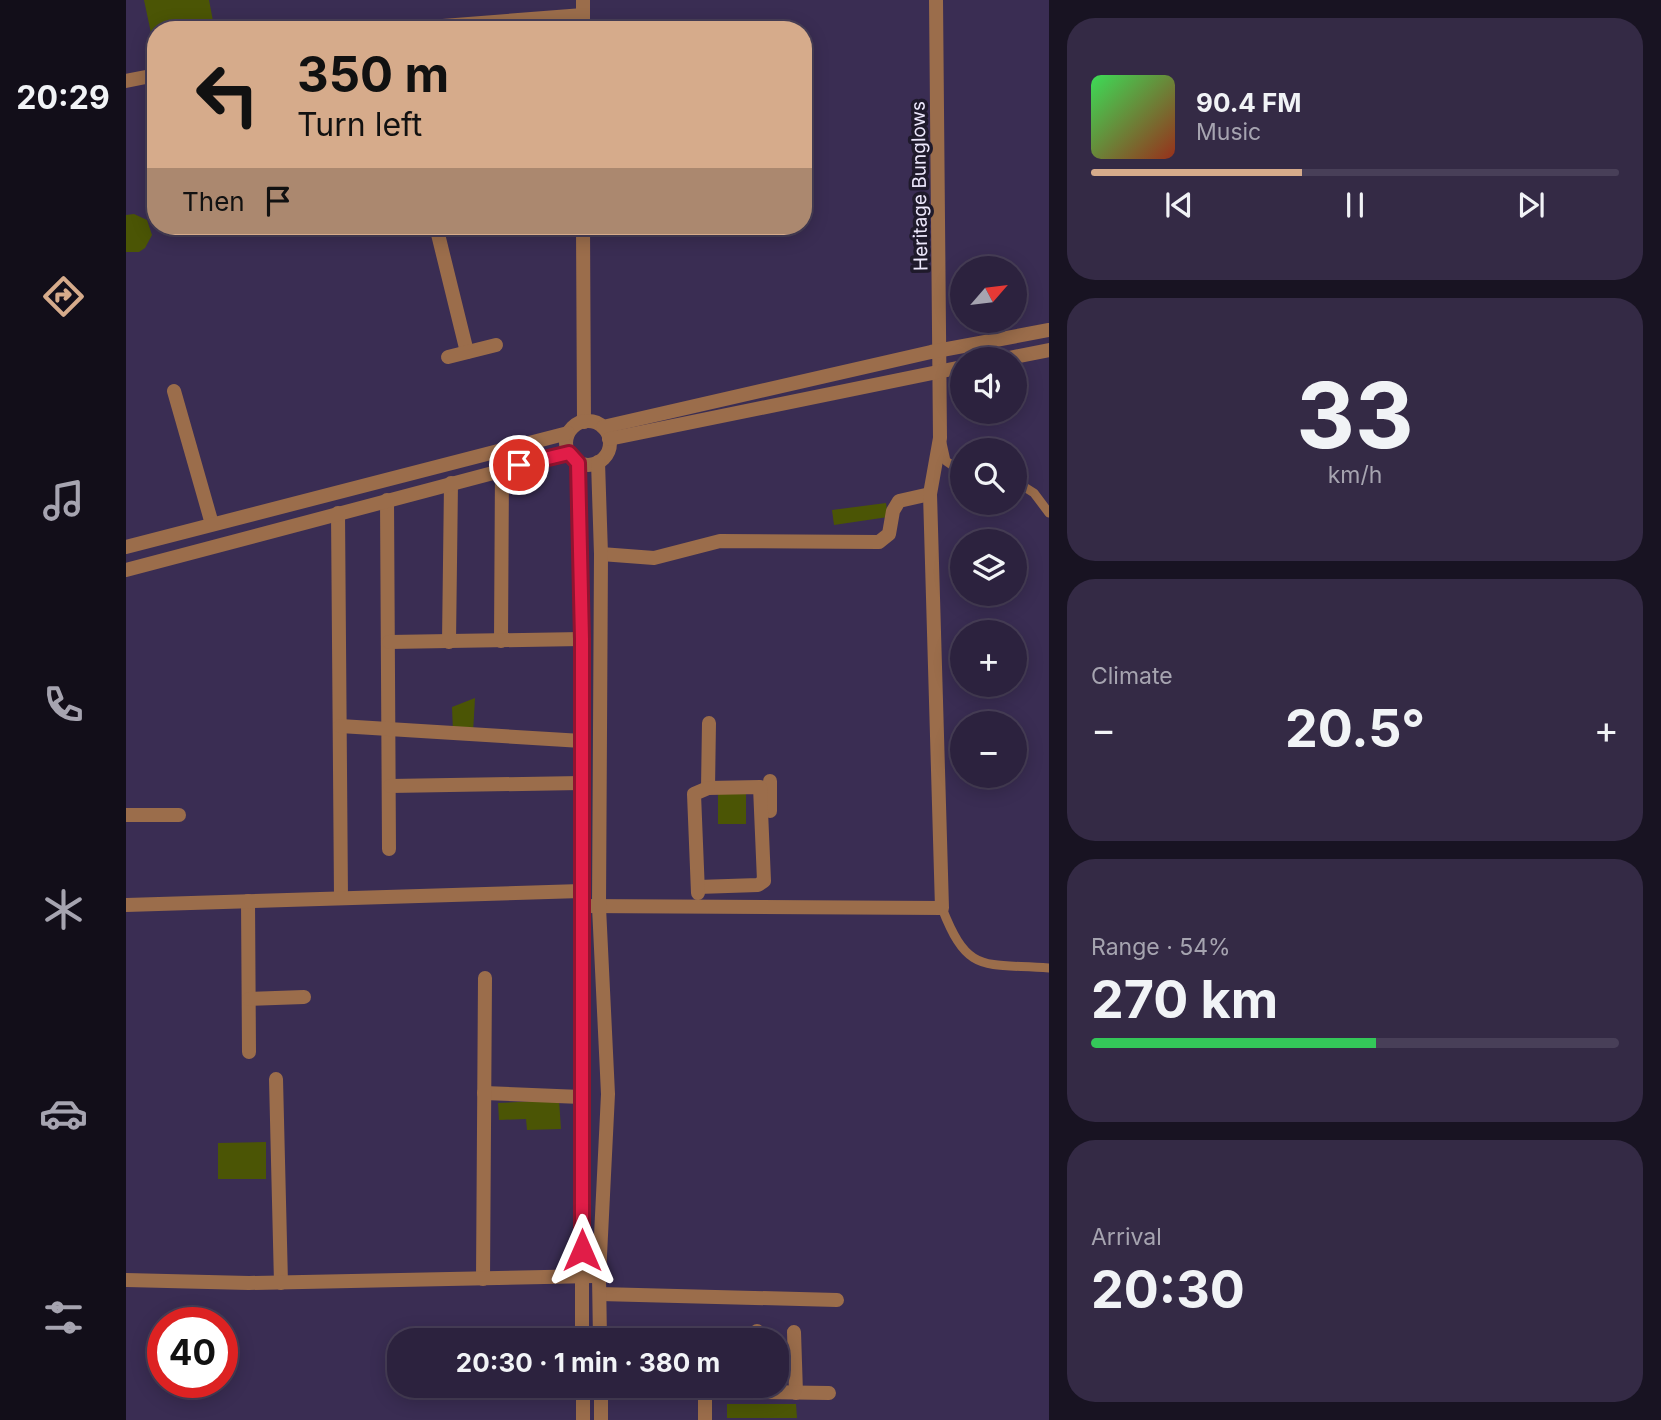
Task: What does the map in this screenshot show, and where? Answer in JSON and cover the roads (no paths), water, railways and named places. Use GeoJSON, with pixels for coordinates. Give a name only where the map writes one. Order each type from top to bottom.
{"type":"FeatureCollection","features":[{"type":"Feature","properties":{"kind":"street","name":"Heritage Bunglows"},"geometry":{"type":"LineString","coordinates":[[936,0],[940,438],[930,494],[942,908]]}},
{"type":"Feature","properties":{"kind":"street"},"geometry":{"type":"LineString","coordinates":[[506,21],[583,15]]}},
{"type":"Feature","properties":{"kind":"street"},"geometry":{"type":"LineString","coordinates":[[126,81],[147,77]]}},
{"type":"Feature","properties":{"kind":"street"},"geometry":{"type":"LineString","coordinates":[[441,235],[467,352]]}},
{"type":"Feature","properties":{"kind":"street"},"geometry":{"type":"LineString","coordinates":[[583,235],[584,422]]}},
{"type":"Feature","properties":{"kind":"street"},"geometry":{"type":"LineString","coordinates":[[606,433],[940,350],[1048,330]]}},
{"type":"Feature","properties":{"kind":"street"},"geometry":{"type":"LineString","coordinates":[[448,357],[496,345]]}},
{"type":"Feature","properties":{"kind":"street"},"geometry":{"type":"LineString","coordinates":[[1027,354],[1048,350]]}},
{"type":"Feature","properties":{"kind":"street"},"geometry":{"type":"LineString","coordinates":[[584,422],[606,433],[950,369]]}},
{"type":"Feature","properties":{"kind":"street"},"geometry":{"type":"LineString","coordinates":[[174,391],[212,524]]}},
{"type":"Feature","properties":{"kind":"street"},"geometry":{"type":"LineString","coordinates":[[126,547],[568,433],[584,422]]}},
{"type":"Feature","properties":{"kind":"street"},"geometry":{"type":"LineString","coordinates":[[568,433],[574,458],[582,639],[582,1328]]}},
{"type":"Feature","properties":{"kind":"street"},"geometry":{"type":"LineString","coordinates":[[600,1328],[599,1276],[608,1094],[599,906],[601,554],[598,462],[607,453],[606,433]]}},
{"type":"Feature","properties":{"kind":"street"},"geometry":{"type":"LineString","coordinates":[[126,570],[502,469],[574,458],[598,462]]}},
{"type":"Feature","properties":{"kind":"street"},"geometry":{"type":"LineString","coordinates":[[501,641],[502,469]]}},
{"type":"Feature","properties":{"kind":"street"},"geometry":{"type":"LineString","coordinates":[[449,642],[451,482]]}},
{"type":"Feature","properties":{"kind":"street"},"geometry":{"type":"LineString","coordinates":[[601,554],[654,558],[720,541],[879,542],[889,534],[893,511],[900,501],[930,494]]}},
{"type":"Feature","properties":{"kind":"street"},"geometry":{"type":"LineString","coordinates":[[387,500],[389,849]]}},
{"type":"Feature","properties":{"kind":"street"},"geometry":{"type":"LineString","coordinates":[[338,513],[341,898]]}},
{"type":"Feature","properties":{"kind":"street"},"geometry":{"type":"LineString","coordinates":[[389,642],[582,639]]}},
{"type":"Feature","properties":{"kind":"street"},"geometry":{"type":"LineString","coordinates":[[708,788],[709,723]]}},
{"type":"Feature","properties":{"kind":"street"},"geometry":{"type":"LineString","coordinates":[[340,726],[582,741]]}},
{"type":"Feature","properties":{"kind":"street"},"geometry":{"type":"LineString","coordinates":[[769,907],[770,780]]}},
{"type":"Feature","properties":{"kind":"street"},"geometry":{"type":"LineString","coordinates":[[390,786],[581,783]]}},
{"type":"Feature","properties":{"kind":"street"},"geometry":{"type":"LineString","coordinates":[[698,887],[758,885],[764,881],[760,788],[708,788],[694,794],[698,887],[699,907]]}},
{"type":"Feature","properties":{"kind":"street"},"geometry":{"type":"LineString","coordinates":[[126,815],[179,815]]}},
{"type":"Feature","properties":{"kind":"street"},"geometry":{"type":"LineString","coordinates":[[126,905],[581,891]]}},
{"type":"Feature","properties":{"kind":"street"},"geometry":{"type":"LineString","coordinates":[[248,901],[249,1052]]}},
{"type":"Feature","properties":{"kind":"street"},"geometry":{"type":"LineString","coordinates":[[582,906],[942,908]]}},
{"type":"Feature","properties":{"kind":"street"},"geometry":{"type":"LineString","coordinates":[[483,1279],[485,978]]}},
{"type":"Feature","properties":{"kind":"street"},"geometry":{"type":"LineString","coordinates":[[249,999],[304,998]]}},
{"type":"Feature","properties":{"kind":"street"},"geometry":{"type":"LineString","coordinates":[[276,1079],[281,1283]]}},
{"type":"Feature","properties":{"kind":"street"},"geometry":{"type":"LineString","coordinates":[[484,1093],[581,1097]]}},
{"type":"Feature","properties":{"kind":"street"},"geometry":{"type":"LineString","coordinates":[[126,1280],[281,1283],[599,1276]]}},
{"type":"Feature","properties":{"kind":"street"},"geometry":{"type":"LineString","coordinates":[[600,1294],[837,1300]]}},
{"type":"Feature","properties":{"kind":"street"},"geometry":{"type":"LineString","coordinates":[[794,1332],[796,1393]]}},
{"type":"Feature","properties":{"kind":"street"},"geometry":{"type":"LineString","coordinates":[[789,1392],[829,1393]]}},
{"type":"Feature","properties":{"kind":"street"},"geometry":{"type":"LineString","coordinates":[[583,1398],[583,1420]]}},
{"type":"Feature","properties":{"kind":"street"},"geometry":{"type":"LineString","coordinates":[[601,1398],[601,1420]]}},
{"type":"Feature","properties":{"kind":"street"},"geometry":{"type":"LineString","coordinates":[[705,1398],[705,1420]]}},
{"type":"Feature","properties":{"kind":"lane"},"geometry":{"type":"LineString","coordinates":[[940,438],[946,461],[950,464]]}},
{"type":"Feature","properties":{"kind":"lane"},"geometry":{"type":"LineString","coordinates":[[1027,489],[1034,493],[1048,513]]}},
{"type":"Feature","properties":{"kind":"lane"},"geometry":{"type":"LineString","coordinates":[[942,908],[955,940],[972,959],[983,963],[1048,968]]}}]}
